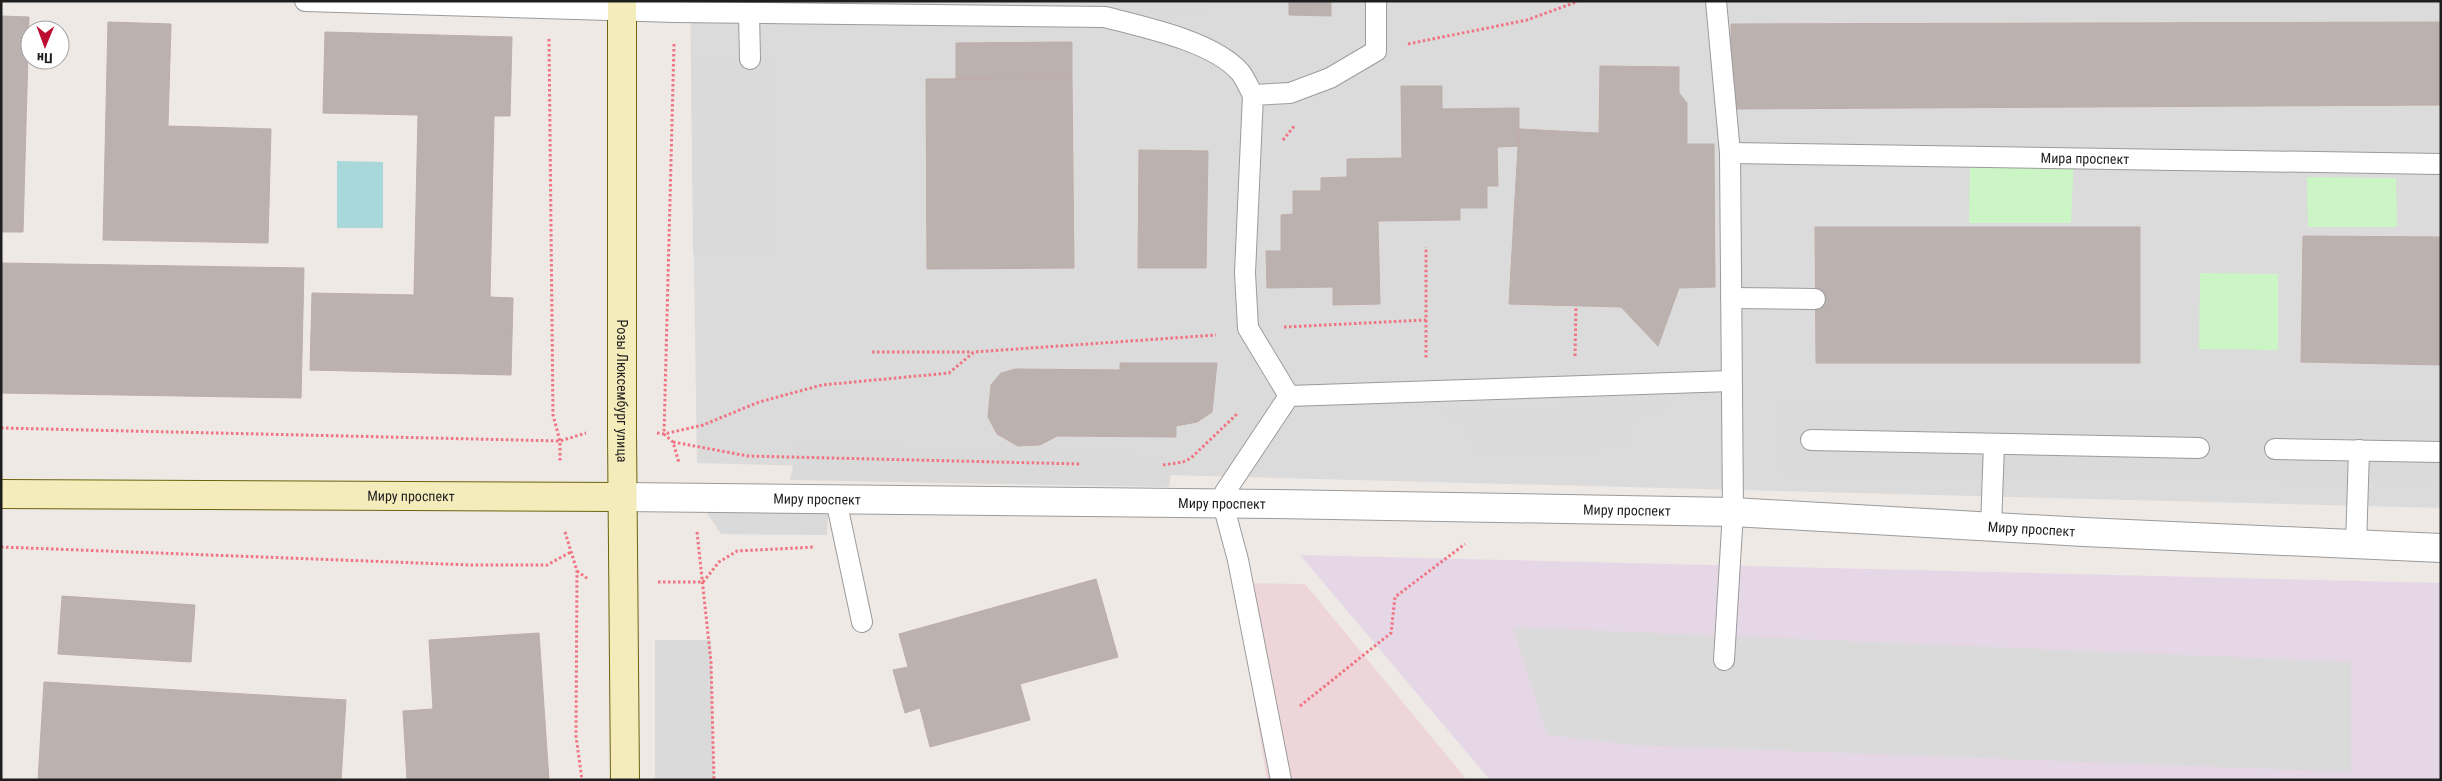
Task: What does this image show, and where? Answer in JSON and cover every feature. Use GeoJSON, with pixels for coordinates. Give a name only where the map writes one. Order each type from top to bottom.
{"type":"FeatureCollection","features":[{"type":"Feature","properties":{"kind":"street","name":"Розы Люксембург улица"},"geometry":{"type":"LineString","coordinates":[[622,6],[622,497],[625,780]]}},
{"type":"Feature","properties":{"kind":"street","name":"Миру проспект"},"geometry":{"type":"LineString","coordinates":[[1,494],[622,497],[1733,512],[2356,546],[2441,548]]}},
{"type":"Feature","properties":{"kind":"lane"},"geometry":{"type":"LineString","coordinates":[[305,1],[552,8],[622,6],[675,12],[1105,17],[1170,34],[1221,57],[1240,72],[1253,95],[1245,273],[1248,328],[1290,396]]}},
{"type":"Feature","properties":{"kind":"lane"},"geometry":{"type":"LineString","coordinates":[[1253,95],[1290,93],[1330,78],[1376,51],[1376,1]]}},
{"type":"Feature","properties":{"kind":"lane"},"geometry":{"type":"LineString","coordinates":[[1716,1],[1730,153],[1733,512],[1724,660]]}},
{"type":"Feature","properties":{"kind":"lane"},"geometry":{"type":"LineString","coordinates":[[749,13],[750,59]]}},
{"type":"Feature","properties":{"kind":"lane","name":"Мира проспект"},"geometry":{"type":"LineString","coordinates":[[1730,153],[2441,164]]}},
{"type":"Feature","properties":{"kind":"lane"},"geometry":{"type":"LineString","coordinates":[[1731,298],[1815,299]]}},
{"type":"Feature","properties":{"kind":"lane"},"geometry":{"type":"LineString","coordinates":[[1290,396],[1731,381]]}},
{"type":"Feature","properties":{"kind":"lane"},"geometry":{"type":"LineString","coordinates":[[1281,780],[1238,560],[1223,504],[1226,492],[1290,396]]}},
{"type":"Feature","properties":{"kind":"lane"},"geometry":{"type":"LineString","coordinates":[[1811,440],[2199,448]]}},
{"type":"Feature","properties":{"kind":"lane"},"geometry":{"type":"LineString","coordinates":[[1992,527],[1994,444]]}},
{"type":"Feature","properties":{"kind":"lane"},"geometry":{"type":"LineString","coordinates":[[2275,449],[2441,452]]}},
{"type":"Feature","properties":{"kind":"lane"},"geometry":{"type":"LineString","coordinates":[[2356,546],[2358,450]]}},
{"type":"Feature","properties":{"kind":"lane"},"geometry":{"type":"LineString","coordinates":[[836,500],[862,622]]}},
{"type":"Feature","properties":{"kind":"path"},"geometry":{"type":"LineString","coordinates":[[1376,51],[1526,20],[1579,1]]}},
{"type":"Feature","properties":{"kind":"path"},"geometry":{"type":"LineString","coordinates":[[552,8],[549,22],[553,415],[560,440],[560,459]]}},
{"type":"Feature","properties":{"kind":"path"},"geometry":{"type":"LineString","coordinates":[[675,12],[664,434],[673,442],[748,456],[1086,464]]}},
{"type":"Feature","properties":{"kind":"path"},"geometry":{"type":"LineString","coordinates":[[1426,247],[1426,340]]}},
{"type":"Feature","properties":{"kind":"path"},"geometry":{"type":"LineString","coordinates":[[1574,386],[1576,306]]}},
{"type":"Feature","properties":{"kind":"path"},"geometry":{"type":"LineString","coordinates":[[872,352],[974,352],[1205,338],[1248,328],[1426,320]]}},
{"type":"Feature","properties":{"kind":"path"},"geometry":{"type":"LineString","coordinates":[[1,428],[560,440],[591,432],[664,434],[703,425],[759,402],[822,385],[949,373],[974,352]]}},
{"type":"Feature","properties":{"kind":"path"},"geometry":{"type":"LineString","coordinates":[[1156,465],[1183,462],[1241,411],[1266,397],[1290,396]]}},
{"type":"Feature","properties":{"kind":"path"},"geometry":{"type":"LineString","coordinates":[[673,442],[678,460]]}},
{"type":"Feature","properties":{"kind":"path"},"geometry":{"type":"LineString","coordinates":[[697,525],[711,662],[714,780]]}},
{"type":"Feature","properties":{"kind":"path"},"geometry":{"type":"LineString","coordinates":[[563,526],[577,571],[576,736],[582,780]]}},
{"type":"Feature","properties":{"kind":"path"},"geometry":{"type":"LineString","coordinates":[[1272,728],[1391,633],[1395,597],[1465,544]]}},
{"type":"Feature","properties":{"kind":"path"},"geometry":{"type":"LineString","coordinates":[[703,582],[719,562],[737,551],[846,546]]}},
{"type":"Feature","properties":{"kind":"path"},"geometry":{"type":"LineString","coordinates":[[1,547],[471,565],[547,565],[571,552]]}},
{"type":"Feature","properties":{"kind":"path"},"geometry":{"type":"LineString","coordinates":[[577,571],[592,582]]}},
{"type":"Feature","properties":{"kind":"path"},"geometry":{"type":"LineString","coordinates":[[656,582],[703,582]]}},
{"type":"Feature","properties":{"kind":"shaded area"},"geometry":{"type":"Polygon","coordinates":[[[690,1],[2441,1],[2441,508],[697,463],[690,1]]]}},
{"type":"Feature","properties":{"kind":"shaded area"},"geometry":{"type":"Polygon","coordinates":[[[1116,1],[1206,1],[1206,17],[1116,14],[1116,1]]]}},
{"type":"Feature","properties":{"kind":"shaded area"},"geometry":{"type":"Polygon","coordinates":[[[771,58],[772,253],[693,254],[691,59],[771,58]]]}},
{"type":"Feature","properties":{"kind":"shaded area"},"geometry":{"type":"Polygon","coordinates":[[[1779,400],[2441,404],[2441,483],[1783,476],[1779,400]]]}},
{"type":"Feature","properties":{"kind":"shaded area"},"geometry":{"type":"Polygon","coordinates":[[[1672,402],[1671,409],[1650,410],[1638,419],[1632,430],[1628,448],[1480,455],[1468,430],[1459,421],[1444,418],[1444,412],[1672,402]]]}},
{"type":"Feature","properties":{"kind":"shaded area"},"geometry":{"type":"Polygon","coordinates":[[[798,443],[1173,456],[1169,487],[790,480],[798,443]]]}},
{"type":"Feature","properties":{"kind":"shaded area"},"geometry":{"type":"Polygon","coordinates":[[[707,513],[828,513],[827,535],[721,534],[707,513]]]}},
{"type":"Feature","properties":{"kind":"shaded area"},"geometry":{"type":"Polygon","coordinates":[[[1300,555],[2441,583],[2441,780],[1490,780],[1300,555]]]}},
{"type":"Feature","properties":{"kind":"shaded area"},"geometry":{"type":"Polygon","coordinates":[[[1236,583],[1305,584],[1467,780],[1267,780],[1236,583]]]}},
{"type":"Feature","properties":{"kind":"shaded area"},"geometry":{"type":"Polygon","coordinates":[[[1513,627],[2351,662],[2351,772],[1632,745],[1547,735],[1513,627]]]}},
{"type":"Feature","properties":{"kind":"shaded area"},"geometry":{"type":"Polygon","coordinates":[[[655,640],[711,640],[714,780],[655,780],[655,640]]]}},
{"type":"Feature","properties":{"kind":"green space"},"geometry":{"type":"Polygon","coordinates":[[[1970,157],[2074,158],[2071,223],[1969,223],[1970,157]]]}},
{"type":"Feature","properties":{"kind":"green space"},"geometry":{"type":"Polygon","coordinates":[[[2307,177],[2396,178],[2397,227],[2308,227],[2307,177]]]}},
{"type":"Feature","properties":{"kind":"green space"},"geometry":{"type":"Polygon","coordinates":[[[2200,273],[2278,274],[2278,350],[2199,349],[2200,273]]]}},
{"type":"Feature","properties":{"kind":"water"},"geometry":{"type":"Polygon","coordinates":[[[337,161],[383,162],[383,228],[337,228],[337,161]]]}},
{"type":"Feature","properties":{"kind":"building"},"geometry":{"type":"Polygon","coordinates":[[[1289,1],[1331,1],[1331,16],[1289,15],[1289,1]]]}},
{"type":"Feature","properties":{"kind":"building"},"geometry":{"type":"Polygon","coordinates":[[[1,16],[29,17],[29,20],[20,20],[20,70],[28,70],[23,232],[1,232],[1,16]]]}},
{"type":"Feature","properties":{"kind":"building"},"geometry":{"type":"Polygon","coordinates":[[[108,22],[171,24],[168,126],[271,129],[268,243],[103,240],[108,22]]]}},
{"type":"Feature","properties":{"kind":"building"},"geometry":{"type":"Polygon","coordinates":[[[2441,22],[2441,105],[1731,109],[1731,24],[2441,22]]]}},
{"type":"Feature","properties":{"kind":"building"},"geometry":{"type":"Polygon","coordinates":[[[325,32],[512,37],[510,116],[494,116],[490,297],[513,298],[511,375],[310,370],[312,293],[414,295],[418,115],[323,113],[325,32]]]}},
{"type":"Feature","properties":{"kind":"building"},"geometry":{"type":"Polygon","coordinates":[[[1072,42],[1072,78],[956,79],[956,43],[1072,42]]]}},
{"type":"Feature","properties":{"kind":"building"},"geometry":{"type":"Polygon","coordinates":[[[1600,66],[1679,67],[1679,93],[1687,103],[1687,144],[1714,144],[1715,287],[1679,288],[1658,346],[1621,307],[1509,304],[1519,129],[1599,133],[1600,66]]]}},
{"type":"Feature","properties":{"kind":"building"},"geometry":{"type":"Polygon","coordinates":[[[1072,78],[1074,268],[927,269],[926,79],[1072,78]]]}},
{"type":"Feature","properties":{"kind":"building"},"geometry":{"type":"Polygon","coordinates":[[[1401,86],[1442,86],[1442,109],[1519,108],[1519,146],[1497,147],[1498,186],[1487,186],[1487,208],[1460,208],[1460,220],[1378,221],[1380,304],[1333,305],[1333,287],[1267,288],[1266,251],[1281,251],[1281,215],[1293,214],[1293,191],[1321,191],[1321,178],[1347,177],[1347,159],[1402,158],[1401,86]]]}},
{"type":"Feature","properties":{"kind":"building"},"geometry":{"type":"Polygon","coordinates":[[[1139,150],[1208,151],[1206,268],[1138,268],[1139,150]]]}},
{"type":"Feature","properties":{"kind":"building"},"geometry":{"type":"Polygon","coordinates":[[[1815,227],[2140,227],[2140,363],[1816,363],[1815,227]]]}},
{"type":"Feature","properties":{"kind":"building"},"geometry":{"type":"Polygon","coordinates":[[[2303,236],[2441,237],[2441,365],[2301,362],[2303,236]]]}},
{"type":"Feature","properties":{"kind":"building"},"geometry":{"type":"Polygon","coordinates":[[[1,263],[304,268],[301,398],[1,393],[1,263]]]}},
{"type":"Feature","properties":{"kind":"building"},"geometry":{"type":"Polygon","coordinates":[[[1120,363],[1217,363],[1212,412],[1197,422],[1176,426],[1176,437],[1057,436],[1040,445],[1018,446],[997,434],[988,417],[991,385],[1001,373],[1016,369],[1120,370],[1120,363]]]}},
{"type":"Feature","properties":{"kind":"building"},"geometry":{"type":"Polygon","coordinates":[[[1096,579],[1118,657],[1020,684],[1030,720],[930,747],[920,708],[905,713],[893,670],[908,667],[899,634],[1096,579]]]}},
{"type":"Feature","properties":{"kind":"building"},"geometry":{"type":"Polygon","coordinates":[[[62,596],[195,605],[191,662],[58,654],[62,596]]]}},
{"type":"Feature","properties":{"kind":"building"},"geometry":{"type":"Polygon","coordinates":[[[539,633],[549,780],[407,780],[403,711],[433,709],[429,640],[539,633]]]}},
{"type":"Feature","properties":{"kind":"building"},"geometry":{"type":"Polygon","coordinates":[[[44,682],[346,700],[341,780],[38,780],[44,682]]]}}]}
